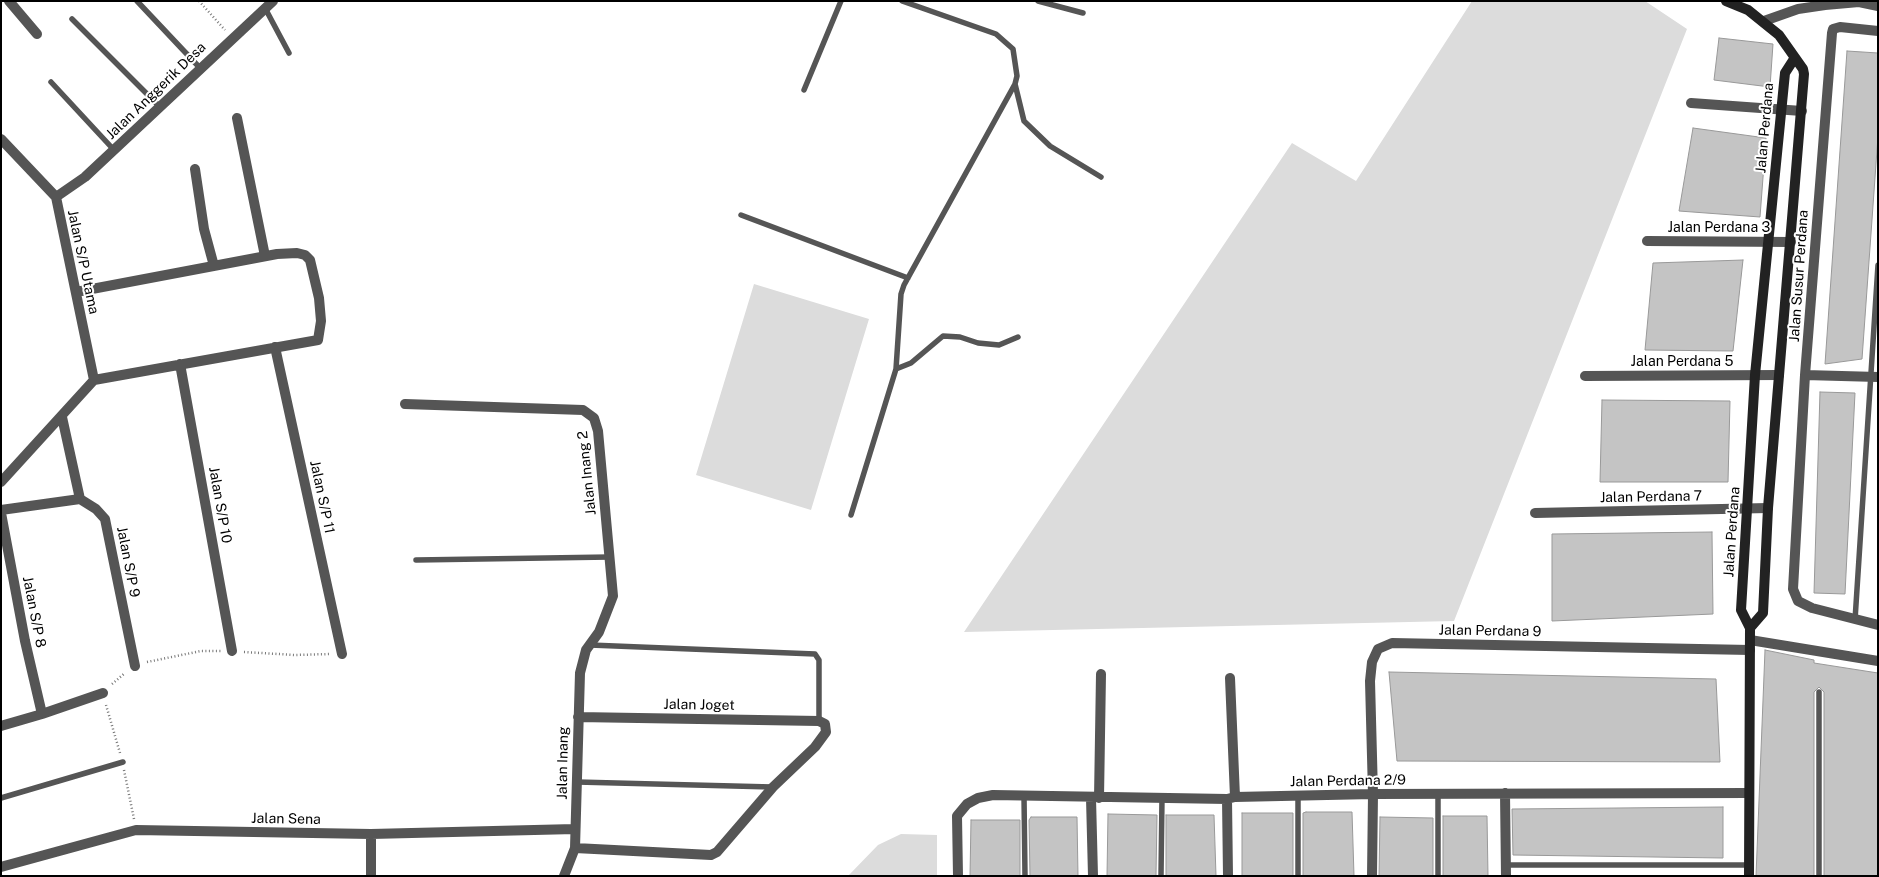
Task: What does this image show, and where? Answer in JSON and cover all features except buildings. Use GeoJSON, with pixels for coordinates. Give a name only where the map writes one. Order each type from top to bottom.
{"type":"FeatureCollection","features":[{"type":"Feature","properties":{"kind":"street"},"geometry":{"type":"LineString","coordinates":[[9,1],[37,34]]}},
{"type":"Feature","properties":{"kind":"street"},"geometry":{"type":"LineString","coordinates":[[1726,1],[1748,10],[1764,21],[1779,35],[1794,59],[1803,69],[1802,111],[1768,508],[1763,613],[1750,628]]}},
{"type":"Feature","properties":{"kind":"street"},"geometry":{"type":"LineString","coordinates":[[1764,21],[1798,9],[1859,2],[1878,6]]}},
{"type":"Feature","properties":{"kind":"street","name":"Jalan Anggerik Desa"},"geometry":{"type":"LineString","coordinates":[[56,197],[85,177],[269,5]]}},
{"type":"Feature","properties":{"kind":"street","name":"Jalan Susur Perdana"},"geometry":{"type":"LineString","coordinates":[[1855,620],[1812,608],[1798,601],[1793,589],[1793,570],[1805,375],[1832,33],[1833,29],[1840,27],[1878,31]]}},
{"type":"Feature","properties":{"kind":"street","name":"Jalan Perdana"},"geometry":{"type":"LineString","coordinates":[[1749,871],[1750,628],[1743,618],[1741,610],[1755,375],[1784,73],[1794,59]]}},
{"type":"Feature","properties":{"kind":"street"},"geometry":{"type":"LineString","coordinates":[[1691,103],[1802,111]]}},
{"type":"Feature","properties":{"kind":"street"},"geometry":{"type":"LineString","coordinates":[[237,118],[265,256]]}},
{"type":"Feature","properties":{"kind":"street","name":"Jalan S/P Utama"},"geometry":{"type":"LineString","coordinates":[[1,139],[56,197],[94,380]]}},
{"type":"Feature","properties":{"kind":"street"},"geometry":{"type":"LineString","coordinates":[[195,168],[204,229],[214,266]]}},
{"type":"Feature","properties":{"kind":"street","name":"Jalan Perdana 3"},"geometry":{"type":"LineString","coordinates":[[1647,241],[1790,242]]}},
{"type":"Feature","properties":{"kind":"street"},"geometry":{"type":"LineString","coordinates":[[1,482],[94,380],[275,346],[318,340],[321,321],[319,298],[310,260],[305,255],[297,253],[265,256],[76,292]]}},
{"type":"Feature","properties":{"kind":"street","name":"Jalan S/P 11"},"geometry":{"type":"LineString","coordinates":[[275,346],[342,654]]}},
{"type":"Feature","properties":{"kind":"street","name":"Jalan S/P 10"},"geometry":{"type":"LineString","coordinates":[[180,364],[232,651]]}},
{"type":"Feature","properties":{"kind":"street","name":"Jalan Perdana 5"},"geometry":{"type":"LineString","coordinates":[[1585,376],[1779,375]]}},
{"type":"Feature","properties":{"kind":"street"},"geometry":{"type":"LineString","coordinates":[[1805,375],[1874,377]]}},
{"type":"Feature","properties":{"kind":"street","name":"Jalan Inang 2"},"geometry":{"type":"LineString","coordinates":[[405,404],[583,410],[594,418],[598,431],[613,596],[599,632],[588,647]]}},
{"type":"Feature","properties":{"kind":"street"},"geometry":{"type":"LineString","coordinates":[[1,512],[80,499],[62,417]]}},
{"type":"Feature","properties":{"kind":"street","name":"Jalan S/P 9"},"geometry":{"type":"LineString","coordinates":[[80,499],[96,509],[105,519],[135,666]]}},
{"type":"Feature","properties":{"kind":"street","name":"Jalan Perdana 7"},"geometry":{"type":"LineString","coordinates":[[1535,513],[1768,508]]}},
{"type":"Feature","properties":{"kind":"street","name":"Jalan S/P 8"},"geometry":{"type":"LineString","coordinates":[[1,512],[25,641],[42,714]]}},
{"type":"Feature","properties":{"kind":"street"},"geometry":{"type":"LineString","coordinates":[[1855,620],[1878,625]]}},
{"type":"Feature","properties":{"kind":"street","name":"Jalan Perdana 9"},"geometry":{"type":"LineString","coordinates":[[1372,876],[1373,794],[1370,680],[1372,662],[1378,649],[1392,642],[1750,645],[1878,661]]}},
{"type":"Feature","properties":{"kind":"street","name":"Jalan Inang"},"geometry":{"type":"LineString","coordinates":[[564,876],[575,848],[580,673],[588,647]]}},
{"type":"Feature","properties":{"kind":"street"},"geometry":{"type":"LineString","coordinates":[[1093,876],[1101,674]]}},
{"type":"Feature","properties":{"kind":"street"},"geometry":{"type":"LineString","coordinates":[[1228,876],[1231,798],[1230,678]]}},
{"type":"Feature","properties":{"kind":"street"},"geometry":{"type":"LineString","coordinates":[[1,726],[103,693]]}},
{"type":"Feature","properties":{"kind":"street","name":"Jalan Joget"},"geometry":{"type":"LineString","coordinates":[[578,717],[819,721]]}},
{"type":"Feature","properties":{"kind":"street"},"geometry":{"type":"LineString","coordinates":[[575,848],[711,855],[717,852],[773,787],[815,747],[826,732],[825,724],[819,721]]}},
{"type":"Feature","properties":{"kind":"street"},"geometry":{"type":"LineString","coordinates":[[1505,793],[1506,870]]}},
{"type":"Feature","properties":{"kind":"street","name":"Jalan Perdana 2/9"},"geometry":{"type":"LineString","coordinates":[[958,876],[957,816],[967,804],[978,798],[1024,796],[1231,798],[1298,795],[1505,793],[1748,794]]}},
{"type":"Feature","properties":{"kind":"street","name":"Jalan Sena"},"geometry":{"type":"LineString","coordinates":[[1,868],[136,830],[371,834],[575,829]]}},
{"type":"Feature","properties":{"kind":"street"},"geometry":{"type":"LineString","coordinates":[[371,834],[371,876]]}},
{"type":"Feature","properties":{"kind":"lane"},"geometry":{"type":"LineString","coordinates":[[137,1],[200,68]]}},
{"type":"Feature","properties":{"kind":"lane"},"geometry":{"type":"LineString","coordinates":[[804,90],[841,1]]}},
{"type":"Feature","properties":{"kind":"lane"},"geometry":{"type":"LineString","coordinates":[[902,1],[996,34],[1013,49],[1017,66],[1015,84],[1024,121],[1050,146],[1101,177]]}},
{"type":"Feature","properties":{"kind":"lane"},"geometry":{"type":"LineString","coordinates":[[1038,1],[1082,13]]}},
{"type":"Feature","properties":{"kind":"lane"},"geometry":{"type":"LineString","coordinates":[[269,5],[289,53]]}},
{"type":"Feature","properties":{"kind":"lane"},"geometry":{"type":"LineString","coordinates":[[72,19],[159,106]]}},
{"type":"Feature","properties":{"kind":"lane"},"geometry":{"type":"LineString","coordinates":[[51,82],[114,150]]}},
{"type":"Feature","properties":{"kind":"lane"},"geometry":{"type":"LineString","coordinates":[[851,514],[896,369],[901,294],[1015,84]]}},
{"type":"Feature","properties":{"kind":"lane"},"geometry":{"type":"LineString","coordinates":[[741,215],[908,278]]}},
{"type":"Feature","properties":{"kind":"lane"},"geometry":{"type":"LineString","coordinates":[[1855,620],[1874,377],[1878,265]]}},
{"type":"Feature","properties":{"kind":"lane"},"geometry":{"type":"LineString","coordinates":[[896,369],[911,363],[943,336],[960,337],[978,343],[999,345],[1018,337]]}},
{"type":"Feature","properties":{"kind":"lane"},"geometry":{"type":"LineString","coordinates":[[416,560],[610,557]]}},
{"type":"Feature","properties":{"kind":"lane"},"geometry":{"type":"LineString","coordinates":[[588,647],[815,654],[819,660],[819,721]]}},
{"type":"Feature","properties":{"kind":"lane"},"geometry":{"type":"LineString","coordinates":[[1819,692],[1819,876]]}},
{"type":"Feature","properties":{"kind":"lane"},"geometry":{"type":"LineString","coordinates":[[1,798],[123,762]]}},
{"type":"Feature","properties":{"kind":"lane"},"geometry":{"type":"LineString","coordinates":[[577,782],[773,787]]}},
{"type":"Feature","properties":{"kind":"lane"},"geometry":{"type":"LineString","coordinates":[[1438,794],[1438,876]]}},
{"type":"Feature","properties":{"kind":"lane"},"geometry":{"type":"LineString","coordinates":[[1298,795],[1298,876]]}},
{"type":"Feature","properties":{"kind":"lane"},"geometry":{"type":"LineString","coordinates":[[1024,796],[1025,876]]}},
{"type":"Feature","properties":{"kind":"lane"},"geometry":{"type":"LineString","coordinates":[[1161,876],[1162,798]]}},
{"type":"Feature","properties":{"kind":"lane"},"geometry":{"type":"LineString","coordinates":[[1506,870],[1749,871]]}},
{"type":"Feature","properties":{"kind":"path"},"geometry":{"type":"LineString","coordinates":[[199,1],[227,32]]}},
{"type":"Feature","properties":{"kind":"path"},"geometry":{"type":"LineString","coordinates":[[103,693],[135,666],[177,654],[201,651],[232,651],[295,655],[342,654]]}},
{"type":"Feature","properties":{"kind":"shaded area"},"geometry":{"type":"Polygon","coordinates":[[[1472,1],[1645,1],[1687,29],[1454,621],[964,632],[1292,143],[1356,181],[1472,1]]]}},
{"type":"Feature","properties":{"kind":"shaded area"},"geometry":{"type":"Polygon","coordinates":[[[754,284],[869,319],[811,510],[696,475],[754,284]]]}},
{"type":"Feature","properties":{"kind":"shaded area"},"geometry":{"type":"Polygon","coordinates":[[[901,834],[937,835],[937,876],[848,876],[878,845],[901,834]]]}}]}
